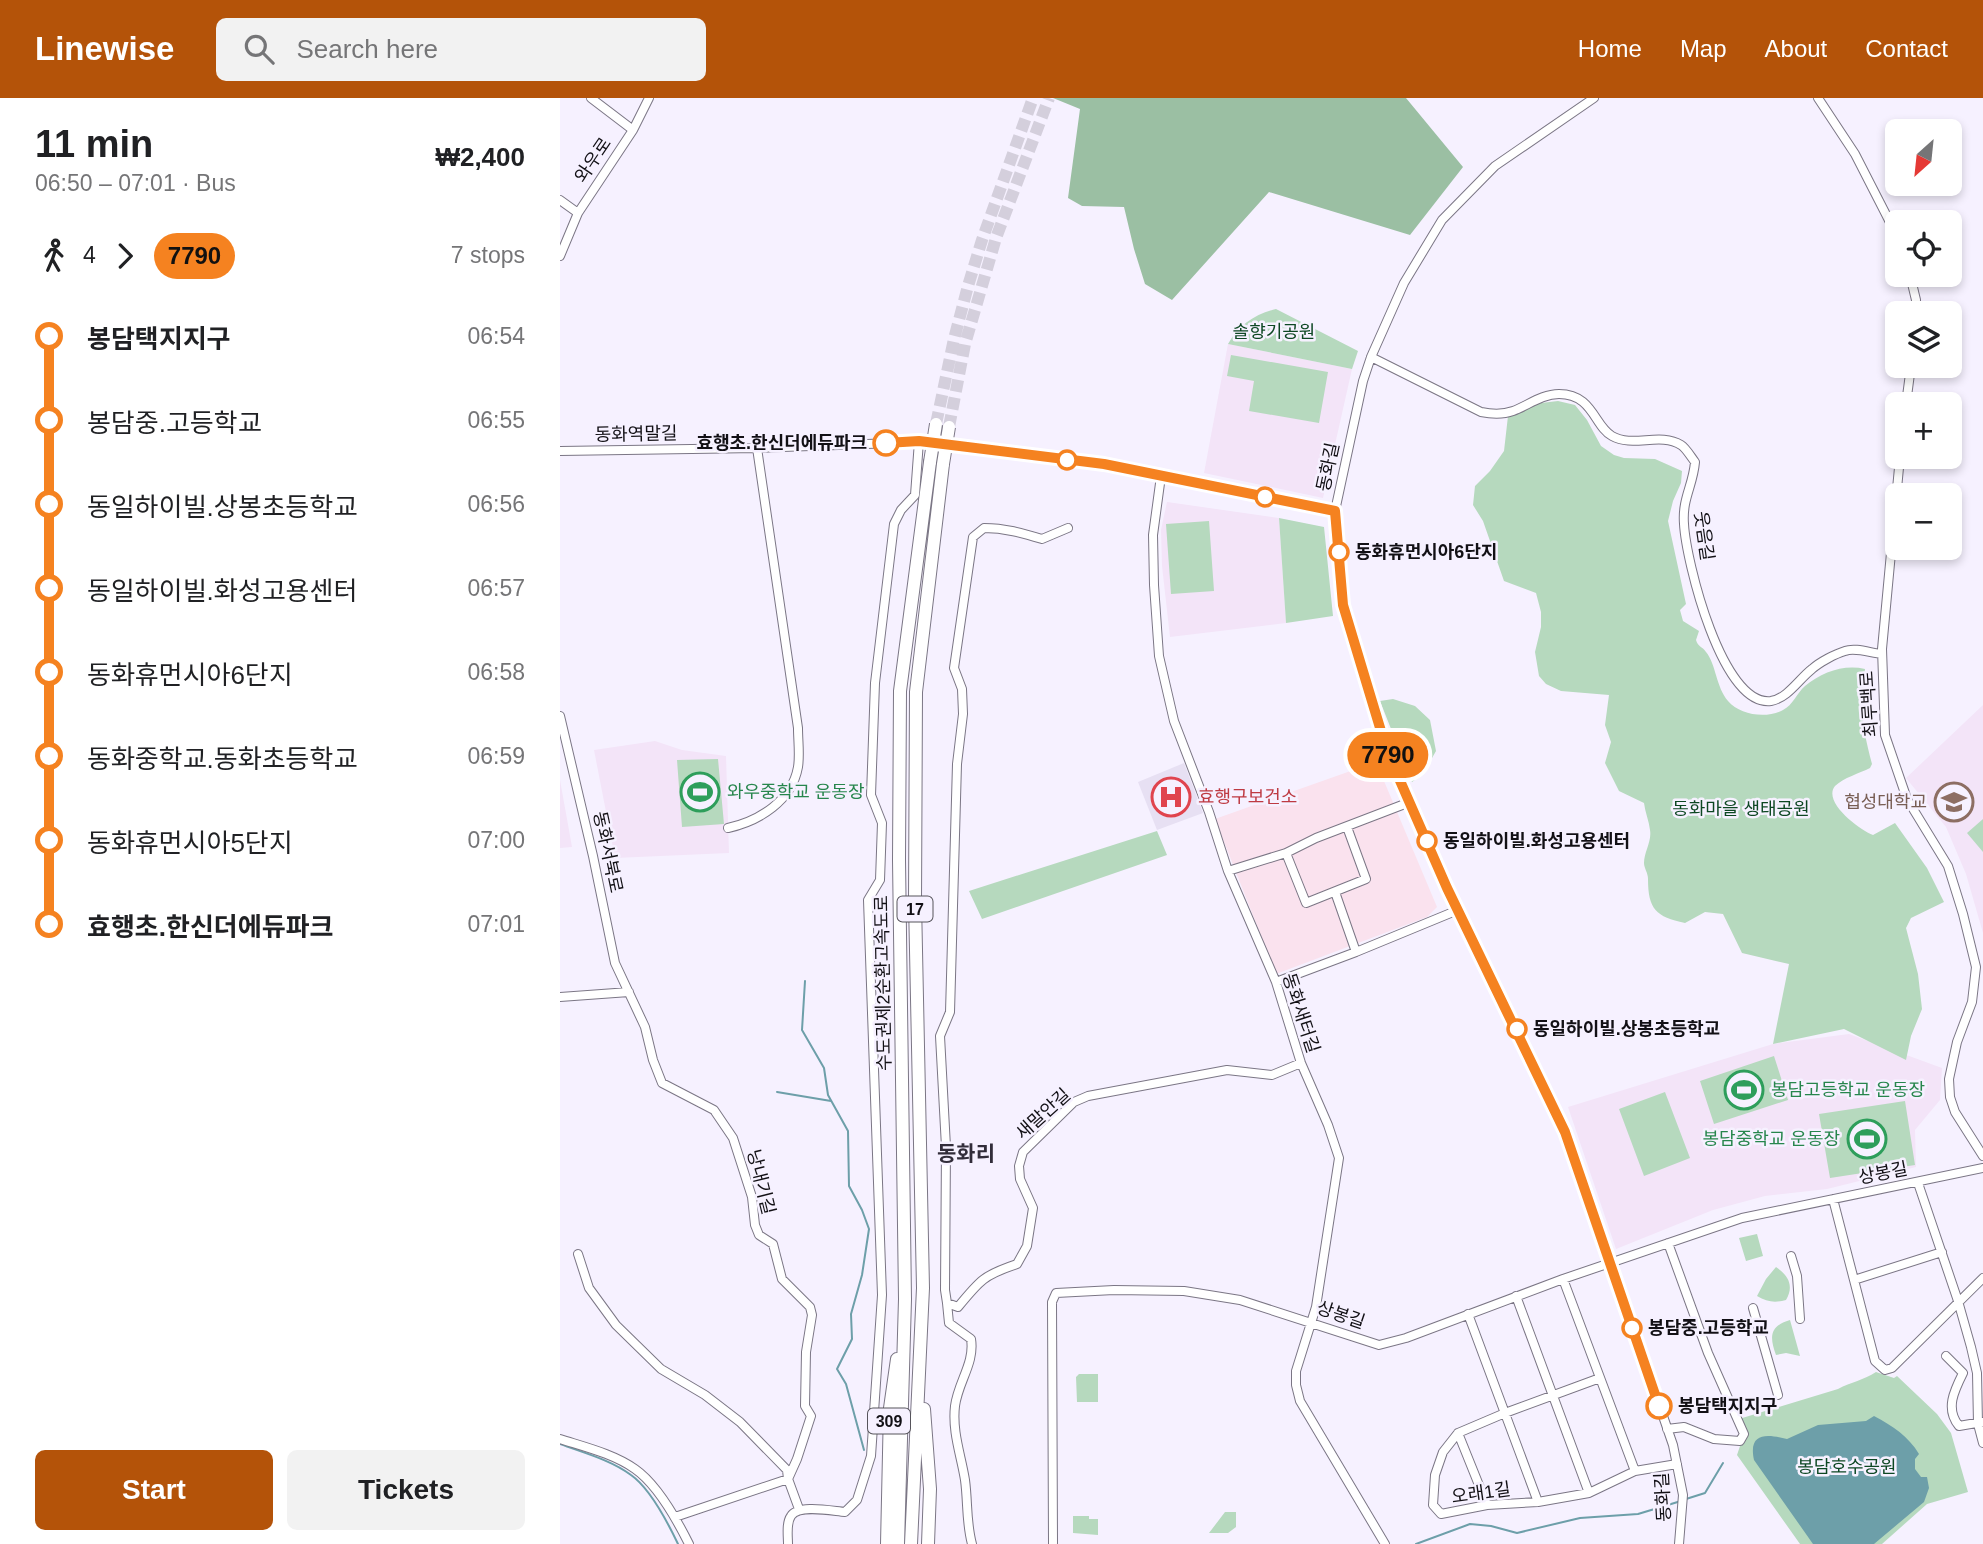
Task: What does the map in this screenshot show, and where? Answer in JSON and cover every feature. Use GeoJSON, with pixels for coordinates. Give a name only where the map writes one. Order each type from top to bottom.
{"type":"FeatureCollection","features":[{"type":"Feature","properties":{"kind":"highway","name":"수도권제2순환고속도로"},"geometry":{"type":"LineString","coordinates":[[898,1544],[905,1299],[899,874],[900,691],[943,425]]}},
{"type":"Feature","properties":{"kind":"highway","name":"수도권제2순환고속도로"},"geometry":{"type":"LineString","coordinates":[[911,1544],[920,1356],[922,1236],[915,902],[916,692],[937,463]]}},
{"type":"Feature","properties":{"kind":"highway","name":"309"},"geometry":{"type":"LineString","coordinates":[[887,1544],[890,1409],[905,1299]]}},
{"type":"Feature","properties":{"kind":"highway","name":"309"},"geometry":{"type":"LineString","coordinates":[[920,1356],[930,1489],[928,1544]]}},
{"type":"Feature","properties":{"kind":"street","name":"와우로"},"geometry":{"type":"LineString","coordinates":[[560,256],[578,213],[633,130],[591,98]]}},
{"type":"Feature","properties":{"kind":"street"},"geometry":{"type":"LineString","coordinates":[[633,130],[649,98]]}},
{"type":"Feature","properties":{"kind":"street","name":"동화길"},"geometry":{"type":"LineString","coordinates":[[1594,98],[1494,166],[1442,220],[1404,283],[1371,357],[1363,381],[1335,511],[1343,605],[1387,751],[1458,910],[1554,1105],[1678,1464],[1683,1495],[1679,1544]]}},
{"type":"Feature","properties":{"kind":"street"},"geometry":{"type":"LineString","coordinates":[[1818,98],[1855,154],[1885,213]]}},
{"type":"Feature","properties":{"kind":"street"},"geometry":{"type":"LineString","coordinates":[[560,200],[578,213]]}},
{"type":"Feature","properties":{"kind":"street","name":"웃음길"},"geometry":{"type":"LineString","coordinates":[[1371,357],[1480,412],[1495,415],[1511,412],[1535,400],[1559,394],[1581,400],[1596,415],[1609,435],[1625,441],[1662,439],[1682,445],[1695,462],[1693,477],[1684,499],[1684,525],[1696,587],[1712,636],[1723,657],[1742,689],[1758,700],[1780,698],[1813,668],[1847,650],[1882,654]]}},
{"type":"Feature","properties":{"kind":"street"},"geometry":{"type":"LineString","coordinates":[[788,1544],[792,1513],[799,1509],[845,1512],[857,1500],[871,1456],[882,1295],[868,900],[880,880],[882,823],[871,795],[875,683],[894,524],[901,509],[915,495],[919,441]]}},
{"type":"Feature","properties":{"kind":"street","name":"동화역말길"},"geometry":{"type":"LineString","coordinates":[[560,451],[757,448],[919,441],[1104,464],[1335,511]]}},
{"type":"Feature","properties":{"kind":"street"},"geometry":{"type":"LineString","coordinates":[[728,828],[765,814],[783,798],[798,768],[798,728],[757,448]]}},
{"type":"Feature","properties":{"kind":"street","name":"최루백로"},"geometry":{"type":"LineString","coordinates":[[1899,469],[1882,654],[1885,735],[1907,799],[1948,866],[1979,967]]}},
{"type":"Feature","properties":{"kind":"street","name":"동화새터길"},"geometry":{"type":"LineString","coordinates":[[1161,476],[1153,535],[1159,656],[1174,721],[1209,812],[1228,871],[1276,982],[1301,1063],[1339,1158],[1312,1322],[1296,1371],[1296,1385],[1300,1401],[1385,1543]]}},
{"type":"Feature","properties":{"kind":"street"},"geometry":{"type":"LineString","coordinates":[[972,1544],[967,1525],[965,1481],[955,1434],[955,1405],[973,1353],[971,1339],[949,1323],[945,1290],[946,1147],[940,1036],[950,1012],[957,764],[963,714],[961,689],[954,668],[956,641],[973,537],[984,528],[996,528],[1042,539],[1068,528]]}},
{"type":"Feature","properties":{"kind":"street","name":"동화서북로"},"geometry":{"type":"LineString","coordinates":[[560,716],[582,805],[615,963],[629,992]]}},
{"type":"Feature","properties":{"kind":"street"},"geometry":{"type":"LineString","coordinates":[[1228,871],[1286,853],[1316,838],[1410,803]]}},
{"type":"Feature","properties":{"kind":"street"},"geometry":{"type":"LineString","coordinates":[[1286,853],[1306,903],[1366,879],[1347,827]]}},
{"type":"Feature","properties":{"kind":"street"},"geometry":{"type":"LineString","coordinates":[[1335,892],[1356,952]]}},
{"type":"Feature","properties":{"kind":"street"},"geometry":{"type":"LineString","coordinates":[[1276,982],[1458,910]]}},
{"type":"Feature","properties":{"kind":"street"},"geometry":{"type":"LineString","coordinates":[[1979,967],[1972,1002],[1949,1079],[1950,1097],[1955,1112],[1983,1156]]}},
{"type":"Feature","properties":{"kind":"street"},"geometry":{"type":"LineString","coordinates":[[560,997],[629,992]]}},
{"type":"Feature","properties":{"kind":"street","name":"낭내기길"},"geometry":{"type":"LineString","coordinates":[[629,992],[645,1027],[662,1083],[714,1110],[733,1138],[752,1197],[755,1225],[759,1235],[773,1244],[782,1279],[810,1307],[812,1315],[806,1352],[805,1406],[810,1416],[788,1479]]}},
{"type":"Feature","properties":{"kind":"street","name":"새말안길"},"geometry":{"type":"LineString","coordinates":[[947,1303],[958,1307],[978,1282],[991,1272],[1017,1264],[1027,1246],[1033,1208],[1020,1179],[1019,1166],[1023,1152],[1074,1102],[1119,1088],[1227,1070],[1272,1075],[1301,1063]]}},
{"type":"Feature","properties":{"kind":"street","name":"상봉길"},"geometry":{"type":"LineString","coordinates":[[1053,1543],[1052,1302],[1056,1293],[1184,1291],[1240,1300],[1379,1345],[1406,1338],[1609,1262],[1742,1218],[1983,1168]]}},
{"type":"Feature","properties":{"kind":"street"},"geometry":{"type":"LineString","coordinates":[[1918,1183],[1958,1301],[1977,1373],[1983,1443]]}},
{"type":"Feature","properties":{"kind":"street"},"geometry":{"type":"LineString","coordinates":[[1833,1199],[1875,1361],[1885,1370],[1892,1368],[1983,1278]]}},
{"type":"Feature","properties":{"kind":"street"},"geometry":{"type":"LineString","coordinates":[[1667,1429],[1684,1427],[1714,1440],[1729,1442],[1740,1441],[1744,1434],[1708,1353],[1668,1243]]}},
{"type":"Feature","properties":{"kind":"street"},"geometry":{"type":"LineString","coordinates":[[1854,1280],[1942,1252]]}},
{"type":"Feature","properties":{"kind":"street"},"geometry":{"type":"LineString","coordinates":[[578,1254],[589,1288],[616,1325],[661,1369],[705,1395],[740,1422],[787,1470],[799,1509]]}},
{"type":"Feature","properties":{"kind":"street"},"geometry":{"type":"LineString","coordinates":[[1791,1256],[1797,1276],[1800,1319]]}},
{"type":"Feature","properties":{"kind":"street"},"geometry":{"type":"LineString","coordinates":[[1563,1279],[1635,1471]]}},
{"type":"Feature","properties":{"kind":"street"},"geometry":{"type":"LineString","coordinates":[[1517,1296],[1589,1493]]}},
{"type":"Feature","properties":{"kind":"street"},"geometry":{"type":"LineString","coordinates":[[1753,1308],[1778,1395]]}},
{"type":"Feature","properties":{"kind":"street"},"geometry":{"type":"LineString","coordinates":[[1468,1314],[1538,1502]]}},
{"type":"Feature","properties":{"kind":"street"},"geometry":{"type":"LineString","coordinates":[[1946,1356],[1963,1373],[1953,1391],[1951,1412],[1954,1420],[1959,1426],[1980,1423]]}},
{"type":"Feature","properties":{"kind":"street"},"geometry":{"type":"LineString","coordinates":[[1487,1505],[1458,1433],[1600,1378]]}},
{"type":"Feature","properties":{"kind":"street","name":"오래1길"},"geometry":{"type":"LineString","coordinates":[[1458,1433],[1443,1452],[1434,1475],[1433,1505],[1441,1514],[1487,1505],[1538,1502],[1589,1493],[1635,1471],[1678,1464]]}},
{"type":"Feature","properties":{"kind":"street"},"geometry":{"type":"LineString","coordinates":[[560,1439],[637,1470],[675,1517],[689,1544]]}},
{"type":"Feature","properties":{"kind":"street"},"geometry":{"type":"LineString","coordinates":[[675,1517],[788,1479]]}},
{"type":"Feature","properties":{"kind":"shaded area"},"geometry":{"type":"Polygon","coordinates":[[[1228,344],[1352,369],[1323,498],[1204,473],[1228,344]]]}},
{"type":"Feature","properties":{"kind":"shaded area"},"geometry":{"type":"Polygon","coordinates":[[[1167,502],[1279,518],[1286,623],[1170,637],[1161,530],[1167,502]]]}},
{"type":"Feature","properties":{"kind":"shaded area","name":"협성대학교"},"geometry":{"type":"Polygon","coordinates":[[[1983,705],[1983,933],[1966,874],[1946,827],[1906,778],[1983,705]]]}},
{"type":"Feature","properties":{"kind":"shaded area"},"geometry":{"type":"Polygon","coordinates":[[[655,741],[682,750],[726,756],[729,853],[615,858],[594,750],[655,741]]]}},
{"type":"Feature","properties":{"kind":"shaded area"},"geometry":{"type":"Polygon","coordinates":[[[1376,762],[1437,907],[1427,917],[1276,974],[1215,819],[1376,762]]]}},
{"type":"Feature","properties":{"kind":"shaded area","name":"효행구보건소"},"geometry":{"type":"Polygon","coordinates":[[[1184,763],[1203,813],[1157,830],[1138,782],[1184,763]]]}},
{"type":"Feature","properties":{"kind":"shaded area"},"geometry":{"type":"Polygon","coordinates":[[[560,780],[572,847],[560,848],[560,780]]]}},
{"type":"Feature","properties":{"kind":"shaded area"},"geometry":{"type":"Polygon","coordinates":[[[1849,1034],[1942,1068],[1940,1100],[1915,1130],[1916,1167],[1827,1189],[1765,1196],[1713,1210],[1616,1249],[1568,1107],[1773,1044],[1849,1034]]]}},
{"type":"Feature","properties":{"kind":"green space"},"geometry":{"type":"Polygon","coordinates":[[[1053,98],[1406,98],[1463,167],[1410,235],[1269,192],[1172,300],[1145,284],[1124,207],[1082,206],[1068,198],[1080,109],[1053,98]]]}},
{"type":"Feature","properties":{"kind":"green space","name":"솔향기공원"},"geometry":{"type":"Polygon","coordinates":[[[1276,309],[1358,351],[1352,369],[1228,344],[1248,321],[1276,309]]]}},
{"type":"Feature","properties":{"kind":"green space"},"geometry":{"type":"Polygon","coordinates":[[[1231,355],[1328,372],[1319,423],[1249,411],[1254,381],[1227,376],[1231,355]]]}},
{"type":"Feature","properties":{"kind":"green space","name":"동화마을 생태공원"},"geometry":{"type":"Polygon","coordinates":[[[1558,401],[1575,405],[1587,420],[1601,446],[1614,455],[1655,459],[1682,471],[1681,483],[1668,521],[1686,604],[1680,610],[1683,621],[1699,631],[1696,640],[1709,657],[1721,689],[1733,706],[1754,714],[1776,713],[1786,708],[1805,686],[1819,677],[1841,668],[1865,669],[1863,717],[1872,764],[1870,768],[1835,786],[1832,792],[1834,800],[1844,815],[1873,835],[1895,823],[1927,868],[1944,902],[1911,918],[1906,928],[1918,974],[1922,1009],[1911,1036],[1906,1060],[1844,1029],[1773,1044],[1789,964],[1742,953],[1723,914],[1705,912],[1685,923],[1667,918],[1652,905],[1644,863],[1650,834],[1644,803],[1619,791],[1605,763],[1611,742],[1605,725],[1609,695],[1561,691],[1546,684],[1539,676],[1535,652],[1541,627],[1541,612],[1536,593],[1504,581],[1483,521],[1473,505],[1475,486],[1504,451],[1508,416],[1541,403],[1558,401]]]}},
{"type":"Feature","properties":{"kind":"green space"},"geometry":{"type":"Polygon","coordinates":[[[1279,518],[1324,527],[1333,616],[1286,623],[1279,518]]]}},
{"type":"Feature","properties":{"kind":"green space"},"geometry":{"type":"Polygon","coordinates":[[[1209,521],[1214,591],[1171,594],[1166,524],[1209,521]]]}},
{"type":"Feature","properties":{"kind":"green space"},"geometry":{"type":"Polygon","coordinates":[[[1393,699],[1415,706],[1430,720],[1436,751],[1423,774],[1412,782],[1380,701],[1393,699]]]}},
{"type":"Feature","properties":{"kind":"green space","name":"와우중학교 운동장"},"geometry":{"type":"Polygon","coordinates":[[[718,759],[724,824],[682,827],[677,760],[718,759]]]}},
{"type":"Feature","properties":{"kind":"green space"},"geometry":{"type":"Polygon","coordinates":[[[1983,819],[1983,852],[1967,833],[1983,819]]]}},
{"type":"Feature","properties":{"kind":"green space"},"geometry":{"type":"Polygon","coordinates":[[[1157,831],[1167,855],[982,919],[969,891],[1157,831]]]}},
{"type":"Feature","properties":{"kind":"green space","name":"봉담고등학교 운동장"},"geometry":{"type":"Polygon","coordinates":[[[1774,1056],[1788,1100],[1714,1124],[1700,1081],[1774,1056]]]}},
{"type":"Feature","properties":{"kind":"green space"},"geometry":{"type":"Polygon","coordinates":[[[1665,1092],[1690,1158],[1644,1176],[1619,1109],[1665,1092]]]}},
{"type":"Feature","properties":{"kind":"green space","name":"봉담중학교 운동장"},"geometry":{"type":"Polygon","coordinates":[[[1905,1101],[1915,1165],[1830,1178],[1819,1114],[1905,1101]]]}},
{"type":"Feature","properties":{"kind":"green space"},"geometry":{"type":"Polygon","coordinates":[[[1757,1234],[1763,1256],[1746,1261],[1739,1238],[1757,1234]]]}},
{"type":"Feature","properties":{"kind":"green space"},"geometry":{"type":"Polygon","coordinates":[[[1776,1267],[1787,1278],[1790,1290],[1786,1300],[1764,1300],[1757,1296],[1776,1267]]]}},
{"type":"Feature","properties":{"kind":"green space"},"geometry":{"type":"Polygon","coordinates":[[[1790,1320],[1800,1356],[1786,1353],[1776,1355],[1772,1342],[1773,1333],[1778,1325],[1790,1320]]]}},
{"type":"Feature","properties":{"kind":"green space","name":"봉담호수공원"},"geometry":{"type":"Polygon","coordinates":[[[1876,1372],[1894,1378],[1897,1376],[1937,1414],[1951,1433],[1968,1492],[1927,1504],[1882,1544],[1800,1544],[1737,1455],[1744,1434],[1739,1419],[1838,1389],[1876,1372]]]}},
{"type":"Feature","properties":{"kind":"green space"},"geometry":{"type":"Polygon","coordinates":[[[1079,1374],[1098,1374],[1098,1402],[1077,1402],[1076,1377],[1079,1374]]]}},
{"type":"Feature","properties":{"kind":"green space"},"geometry":{"type":"Polygon","coordinates":[[[1225,1512],[1236,1512],[1236,1527],[1228,1533],[1209,1533],[1225,1512]]]}},
{"type":"Feature","properties":{"kind":"green space"},"geometry":{"type":"Polygon","coordinates":[[[1073,1516],[1098,1519],[1098,1535],[1073,1533],[1073,1516]]]}},
{"type":"Feature","properties":{"kind":"water"},"geometry":{"type":"Polygon","coordinates":[[[1874,1416],[1900,1432],[1919,1454],[1915,1459],[1915,1469],[1921,1477],[1927,1477],[1929,1488],[1924,1502],[1874,1544],[1813,1544],[1754,1460],[1754,1444],[1761,1437],[1787,1439],[1818,1425],[1866,1421],[1874,1416]]]}},
{"type":"Feature","properties":{"kind":"waterway"},"geometry":{"type":"LineString","coordinates":[[805,981],[802,1030],[824,1068],[828,1095],[848,1131],[849,1186],[869,1229],[862,1275],[851,1314],[852,1339],[837,1369],[846,1384],[864,1450]]}},
{"type":"Feature","properties":{"kind":"waterway"},"geometry":{"type":"LineString","coordinates":[[777,1092],[831,1101]]}},
{"type":"Feature","properties":{"kind":"waterway"},"geometry":{"type":"LineString","coordinates":[[560,1444],[597,1457],[631,1475],[658,1507],[678,1544]]}},
{"type":"Feature","properties":{"kind":"waterway"},"geometry":{"type":"LineString","coordinates":[[1686,1499],[1705,1493],[1723,1463]]}},
{"type":"Feature","properties":{"kind":"waterway"},"geometry":{"type":"LineString","coordinates":[[1416,1544],[1470,1524],[1517,1533],[1580,1518],[1638,1514],[1681,1501]]}},
{"type":"Feature","properties":{"kind":"tunnel"},"geometry":{"type":"LineString","coordinates":[[936,424],[968,286],[1033,98]]}},
{"type":"Feature","properties":{"kind":"tunnel"},"geometry":{"type":"LineString","coordinates":[[949,427],[965,344],[996,238],[1049,98]]}},
{"type":"Feature","properties":{"kind":"bus line","name":"7790"},"geometry":{"type":"LineString","coordinates":[[886,443],[919,441],[1104,464],[1335,511],[1343,605],[1387,751],[1447,888],[1554,1105],[1659,1406]]}},
{"type":"Feature","properties":{"kind":"place","name":"효행초.한신더에듀파크"},"geometry":{"type":"Point","coordinates":[886,443]}},
{"type":"Feature","properties":{"kind":"place","name":"동화휴먼시아6단지"},"geometry":{"type":"Point","coordinates":[1339,552]}},
{"type":"Feature","properties":{"kind":"place","name":"와우중학교 운동장"},"geometry":{"type":"Point","coordinates":[700,792]}},
{"type":"Feature","properties":{"kind":"place","name":"효행구보건소"},"geometry":{"type":"Point","coordinates":[1171,797]}},
{"type":"Feature","properties":{"kind":"place","name":"협성대학교"},"geometry":{"type":"Point","coordinates":[1954,802]}},
{"type":"Feature","properties":{"kind":"place","name":"동일하이빌.화성고용센터"},"geometry":{"type":"Point","coordinates":[1427,841]}},
{"type":"Feature","properties":{"kind":"place","name":"동일하이빌.상봉초등학교"},"geometry":{"type":"Point","coordinates":[1517,1029]}},
{"type":"Feature","properties":{"kind":"place","name":"봉담고등학교 운동장"},"geometry":{"type":"Point","coordinates":[1744,1090]}},
{"type":"Feature","properties":{"kind":"place","name":"봉담중학교 운동장"},"geometry":{"type":"Point","coordinates":[1867,1139]}},
{"type":"Feature","properties":{"kind":"place","name":"봉담중.고등학교"},"geometry":{"type":"Point","coordinates":[1632,1328]}},
{"type":"Feature","properties":{"kind":"place","name":"봉담택지지구"},"geometry":{"type":"Point","coordinates":[1659,1406]}},
{"type":"Feature","properties":{"kind":"district","name":"동화리"},"geometry":{"type":"Point","coordinates":[966,1154]}}]}
